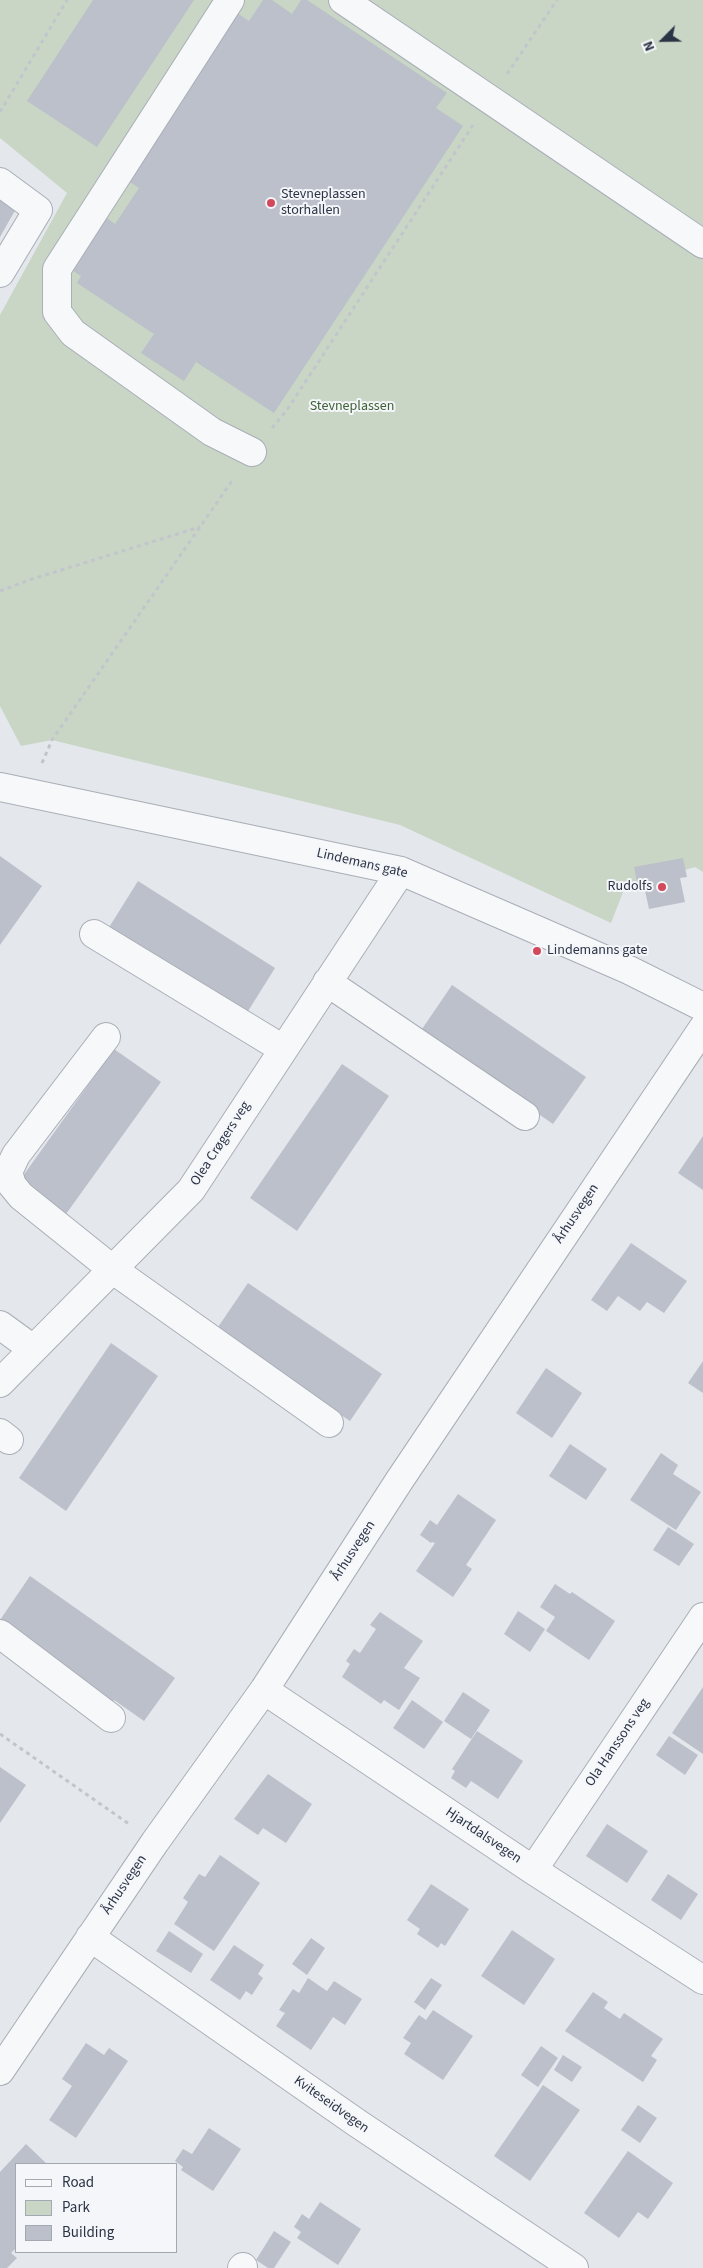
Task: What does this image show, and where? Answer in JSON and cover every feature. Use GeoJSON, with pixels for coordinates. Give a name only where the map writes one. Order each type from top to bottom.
{"type":"FeatureCollection","features":[{"type":"Feature","properties":{"kind":"street"},"geometry":{"type":"LineString","coordinates":[[230,0],[57,269],[57,312],[73,334],[212,432],[252,452]]}},
{"type":"Feature","properties":{"kind":"street"},"geometry":{"type":"LineString","coordinates":[[343,0],[703,244]]}},
{"type":"Feature","properties":{"kind":"street"},"geometry":{"type":"LineString","coordinates":[[0,182],[38,210],[0,273]]}},
{"type":"Feature","properties":{"kind":"street","name":"Lindemans gate"},"geometry":{"type":"LineString","coordinates":[[9,791],[401,871],[629,970],[703,1007]]}},
{"type":"Feature","properties":{"kind":"street","name":"Olea Crøgers veg"},"geometry":{"type":"LineString","coordinates":[[0,1383],[191,1190],[401,871]]}},
{"type":"Feature","properties":{"kind":"street"},"geometry":{"type":"LineString","coordinates":[[94,934],[283,1049]]}},
{"type":"Feature","properties":{"kind":"street"},"geometry":{"type":"LineString","coordinates":[[328,982],[525,1116]]}},
{"type":"Feature","properties":{"kind":"street","name":"Århusvegen"},"geometry":{"type":"LineString","coordinates":[[0,2071],[154,1842],[264,1690],[399,1481],[703,1028]]}},
{"type":"Feature","properties":{"kind":"street"},"geometry":{"type":"LineString","coordinates":[[106,1037],[16,1155],[8,1172],[12,1184],[21,1196],[112,1270],[329,1423]]}},
{"type":"Feature","properties":{"kind":"street"},"geometry":{"type":"LineString","coordinates":[[0,1325],[33,1349]]}},
{"type":"Feature","properties":{"kind":"street","name":"Ola Hanssons veg"},"geometry":{"type":"LineString","coordinates":[[533,1870],[703,1617]]}},
{"type":"Feature","properties":{"kind":"street"},"geometry":{"type":"LineString","coordinates":[[0,1634],[112,1718]]}},
{"type":"Feature","properties":{"kind":"street","name":"Hjartdalsvegen"},"geometry":{"type":"LineString","coordinates":[[264,1690],[533,1870],[703,1980]]}},
{"type":"Feature","properties":{"kind":"street","name":"Kviteseidvegen"},"geometry":{"type":"LineString","coordinates":[[90,1937],[357,2124],[574,2268]]}},
{"type":"Feature","properties":{"kind":"path"},"geometry":{"type":"LineString","coordinates":[[0,112],[67,0]]}},
{"type":"Feature","properties":{"kind":"path"},"geometry":{"type":"LineString","coordinates":[[9,791],[52,740],[252,452],[287,410],[490,100],[558,0]]}},
{"type":"Feature","properties":{"kind":"path"},"geometry":{"type":"LineString","coordinates":[[0,591],[200,526]]}},
{"type":"Feature","properties":{"kind":"path"},"geometry":{"type":"LineString","coordinates":[[0,1734],[154,1842]]}},
{"type":"Feature","properties":{"kind":"green space","name":"Stevneplassen"},"geometry":{"type":"Polygon","coordinates":[[[0,0],[703,0],[703,872],[695,867],[625,887],[611,923],[400,825],[52,740],[21,746],[0,706],[0,315],[67,193],[0,138],[0,0]]]}},
{"type":"Feature","properties":{"kind":"building"},"geometry":{"type":"Polygon","coordinates":[[[93,0],[194,0],[97,147],[27,101],[93,0]]]}},
{"type":"Feature","properties":{"kind":"building","name":"Stevneplassen storhallen"},"geometry":{"type":"Polygon","coordinates":[[[263,0],[272,0],[292,14],[301,0],[307,0],[447,93],[436,108],[463,126],[274,413],[196,362],[184,381],[141,353],[154,334],[77,283],[81,276],[72,270],[107,218],[115,224],[139,188],[127,180],[237,13],[249,21],[263,0]]]}},
{"type":"Feature","properties":{"kind":"building"},"geometry":{"type":"Polygon","coordinates":[[[0,198],[17,207],[0,237],[0,198]]]}},
{"type":"Feature","properties":{"kind":"building"},"geometry":{"type":"Polygon","coordinates":[[[0,856],[42,886],[0,945],[0,856]]]}},
{"type":"Feature","properties":{"kind":"building"},"geometry":{"type":"Polygon","coordinates":[[[683,858],[687,877],[680,878],[685,902],[649,909],[644,886],[638,887],[634,867],[683,858]]]}},
{"type":"Feature","properties":{"kind":"building"},"geometry":{"type":"Polygon","coordinates":[[[138,881],[275,968],[245,1016],[108,929],[138,881]]]}},
{"type":"Feature","properties":{"kind":"building"},"geometry":{"type":"Polygon","coordinates":[[[452,985],[586,1077],[553,1124],[420,1032],[452,985]]]}},
{"type":"Feature","properties":{"kind":"building"},"geometry":{"type":"Polygon","coordinates":[[[114,1049],[161,1082],[66,1214],[20,1180],[114,1049]]]}},
{"type":"Feature","properties":{"kind":"building"},"geometry":{"type":"Polygon","coordinates":[[[342,1064],[389,1096],[297,1231],[250,1198],[342,1064]]]}},
{"type":"Feature","properties":{"kind":"building"},"geometry":{"type":"Polygon","coordinates":[[[703,1136],[703,1190],[678,1173],[703,1136]]]}},
{"type":"Feature","properties":{"kind":"building"},"geometry":{"type":"Polygon","coordinates":[[[631,1243],[687,1281],[664,1313],[647,1302],[640,1311],[618,1296],[607,1311],[591,1300],[631,1243]]]}},
{"type":"Feature","properties":{"kind":"building"},"geometry":{"type":"Polygon","coordinates":[[[248,1283],[382,1374],[350,1421],[216,1330],[248,1283]]]}},
{"type":"Feature","properties":{"kind":"building"},"geometry":{"type":"Polygon","coordinates":[[[111,1343],[158,1376],[66,1511],[19,1478],[111,1343]]]}},
{"type":"Feature","properties":{"kind":"building"},"geometry":{"type":"Polygon","coordinates":[[[703,1361],[703,1393],[688,1383],[703,1361]]]}},
{"type":"Feature","properties":{"kind":"building"},"geometry":{"type":"Polygon","coordinates":[[[546,1368],[582,1393],[552,1438],[516,1413],[546,1368]]]}},
{"type":"Feature","properties":{"kind":"building"},"geometry":{"type":"Polygon","coordinates":[[[570,1444],[607,1469],[586,1500],[549,1476],[570,1444]]]}},
{"type":"Feature","properties":{"kind":"building"},"geometry":{"type":"Polygon","coordinates":[[[661,1453],[678,1465],[673,1474],[701,1492],[676,1530],[630,1500],[661,1453]]]}},
{"type":"Feature","properties":{"kind":"building"},"geometry":{"type":"Polygon","coordinates":[[[458,1494],[496,1520],[466,1565],[472,1569],[453,1597],[416,1571],[435,1543],[431,1543],[420,1535],[430,1520],[437,1525],[458,1494]]]}},
{"type":"Feature","properties":{"kind":"building"},"geometry":{"type":"Polygon","coordinates":[[[668,1527],[694,1544],[679,1566],[653,1550],[668,1527]]]}},
{"type":"Feature","properties":{"kind":"building"},"geometry":{"type":"Polygon","coordinates":[[[30,1576],[175,1678],[144,1721],[114,1700],[109,1708],[95,1699],[100,1691],[0,1620],[30,1576]]]}},
{"type":"Feature","properties":{"kind":"building"},"geometry":{"type":"Polygon","coordinates":[[[555,1584],[570,1594],[572,1592],[615,1621],[589,1660],[546,1631],[555,1617],[540,1607],[555,1584]]]}},
{"type":"Feature","properties":{"kind":"building"},"geometry":{"type":"Polygon","coordinates":[[[518,1611],[545,1629],[530,1652],[504,1634],[518,1611]]]}},
{"type":"Feature","properties":{"kind":"building"},"geometry":{"type":"Polygon","coordinates":[[[380,1612],[423,1641],[404,1668],[420,1678],[399,1710],[384,1700],[381,1704],[342,1677],[350,1664],[346,1661],[354,1649],[360,1653],[376,1629],[370,1625],[380,1612]]]}},
{"type":"Feature","properties":{"kind":"building"},"geometry":{"type":"Polygon","coordinates":[[[703,1687],[703,1754],[672,1733],[703,1687]]]}},
{"type":"Feature","properties":{"kind":"building"},"geometry":{"type":"Polygon","coordinates":[[[463,1692],[490,1710],[471,1739],[444,1721],[463,1692]]]}},
{"type":"Feature","properties":{"kind":"building"},"geometry":{"type":"Polygon","coordinates":[[[412,1700],[443,1722],[424,1749],[393,1728],[412,1700]]]}},
{"type":"Feature","properties":{"kind":"building"},"geometry":{"type":"Polygon","coordinates":[[[477,1731],[523,1761],[498,1799],[471,1781],[466,1788],[451,1778],[455,1771],[452,1769],[477,1731]]]}},
{"type":"Feature","properties":{"kind":"building"},"geometry":{"type":"Polygon","coordinates":[[[669,1736],[698,1755],[685,1775],[656,1755],[669,1736]]]}},
{"type":"Feature","properties":{"kind":"building"},"geometry":{"type":"Polygon","coordinates":[[[0,1767],[26,1785],[0,1823],[0,1767]]]}},
{"type":"Feature","properties":{"kind":"building"},"geometry":{"type":"Polygon","coordinates":[[[268,1774],[312,1804],[286,1843],[263,1828],[258,1835],[234,1819],[268,1774]]]}},
{"type":"Feature","properties":{"kind":"building"},"geometry":{"type":"Polygon","coordinates":[[[607,1824],[648,1851],[627,1883],[586,1856],[607,1824]]]}},
{"type":"Feature","properties":{"kind":"building"},"geometry":{"type":"Polygon","coordinates":[[[220,1855],[260,1883],[214,1951],[174,1924],[188,1902],[183,1898],[199,1874],[205,1877],[220,1855]]]}},
{"type":"Feature","properties":{"kind":"building"},"geometry":{"type":"Polygon","coordinates":[[[668,1874],[698,1894],[681,1920],[651,1900],[668,1874]]]}},
{"type":"Feature","properties":{"kind":"building"},"geometry":{"type":"Polygon","coordinates":[[[431,1884],[469,1909],[445,1946],[441,1943],[438,1948],[417,1934],[420,1929],[407,1920],[431,1884]]]}},
{"type":"Feature","properties":{"kind":"building"},"geometry":{"type":"Polygon","coordinates":[[[512,1930],[555,1959],[524,2005],[481,1976],[512,1930]]]}},
{"type":"Feature","properties":{"kind":"building"},"geometry":{"type":"Polygon","coordinates":[[[169,1931],[203,1954],[191,1973],[156,1951],[169,1931]]]}},
{"type":"Feature","properties":{"kind":"building"},"geometry":{"type":"Polygon","coordinates":[[[311,1938],[325,1948],[307,1975],[292,1964],[311,1938]]]}},
{"type":"Feature","properties":{"kind":"building"},"geometry":{"type":"Polygon","coordinates":[[[234,1945],[264,1965],[258,1974],[263,1978],[252,1995],[246,1991],[240,2000],[210,1980],[234,1945]]]}},
{"type":"Feature","properties":{"kind":"building"},"geometry":{"type":"Polygon","coordinates":[[[308,1978],[327,1991],[334,1981],[362,1999],[345,2025],[333,2017],[311,2050],[276,2026],[285,2013],[279,2010],[293,1989],[299,1993],[308,1978]]]}},
{"type":"Feature","properties":{"kind":"building"},"geometry":{"type":"Polygon","coordinates":[[[431,1978],[442,1985],[425,2010],[414,2002],[431,1978]]]}},
{"type":"Feature","properties":{"kind":"building"},"geometry":{"type":"Polygon","coordinates":[[[593,1992],[608,2002],[604,2008],[620,2019],[624,2013],[663,2039],[651,2056],[657,2060],[643,2082],[565,2031],[593,1992]]]}},
{"type":"Feature","properties":{"kind":"building"},"geometry":{"type":"Polygon","coordinates":[[[433,2010],[473,2036],[443,2080],[404,2054],[411,2043],[403,2038],[419,2015],[426,2020],[433,2010]]]}},
{"type":"Feature","properties":{"kind":"building"},"geometry":{"type":"Polygon","coordinates":[[[86,2043],[104,2055],[109,2048],[128,2061],[76,2138],[49,2120],[72,2086],[62,2079],[86,2043]]]}},
{"type":"Feature","properties":{"kind":"building"},"geometry":{"type":"Polygon","coordinates":[[[541,2046],[558,2058],[538,2087],[521,2075],[541,2046]]]}},
{"type":"Feature","properties":{"kind":"building"},"geometry":{"type":"Polygon","coordinates":[[[563,2055],[582,2067],[572,2082],[554,2070],[563,2055]]]}},
{"type":"Feature","properties":{"kind":"building"},"geometry":{"type":"Polygon","coordinates":[[[543,2085],[580,2110],[530,2181],[494,2156],[543,2085]]]}},
{"type":"Feature","properties":{"kind":"building"},"geometry":{"type":"Polygon","coordinates":[[[638,2105],[657,2118],[640,2143],[621,2130],[638,2105]]]}},
{"type":"Feature","properties":{"kind":"building"},"geometry":{"type":"Polygon","coordinates":[[[209,2128],[241,2149],[213,2191],[181,2170],[183,2167],[175,2161],[183,2149],[192,2154],[209,2128]]]}},
{"type":"Feature","properties":{"kind":"building"},"geometry":{"type":"Polygon","coordinates":[[[26,2144],[46,2163],[15,2163],[15,2249],[11,2253],[17,2258],[7,2268],[0,2268],[0,2172],[26,2144]]]}},
{"type":"Feature","properties":{"kind":"building"},"geometry":{"type":"Polygon","coordinates":[[[628,2151],[673,2183],[648,2219],[638,2212],[619,2238],[584,2213],[628,2151]]]}},
{"type":"Feature","properties":{"kind":"building"},"geometry":{"type":"Polygon","coordinates":[[[320,2202],[361,2229],[338,2265],[297,2238],[301,2232],[294,2227],[302,2214],[309,2219],[320,2202]]]}},
{"type":"Feature","properties":{"kind":"building"},"geometry":{"type":"Polygon","coordinates":[[[274,2231],[291,2242],[274,2268],[268,2268],[256,2260],[274,2231]]]}},
{"type":"Feature","properties":{"kind":"place","name":"Stevneplassen storhallen"},"geometry":{"type":"Point","coordinates":[271,203]}},
{"type":"Feature","properties":{"kind":"place","name":"Rudolfs"},"geometry":{"type":"Point","coordinates":[662,887]}},
{"type":"Feature","properties":{"kind":"place","name":"Lindemanns gate"},"geometry":{"type":"Point","coordinates":[537,951]}}]}
